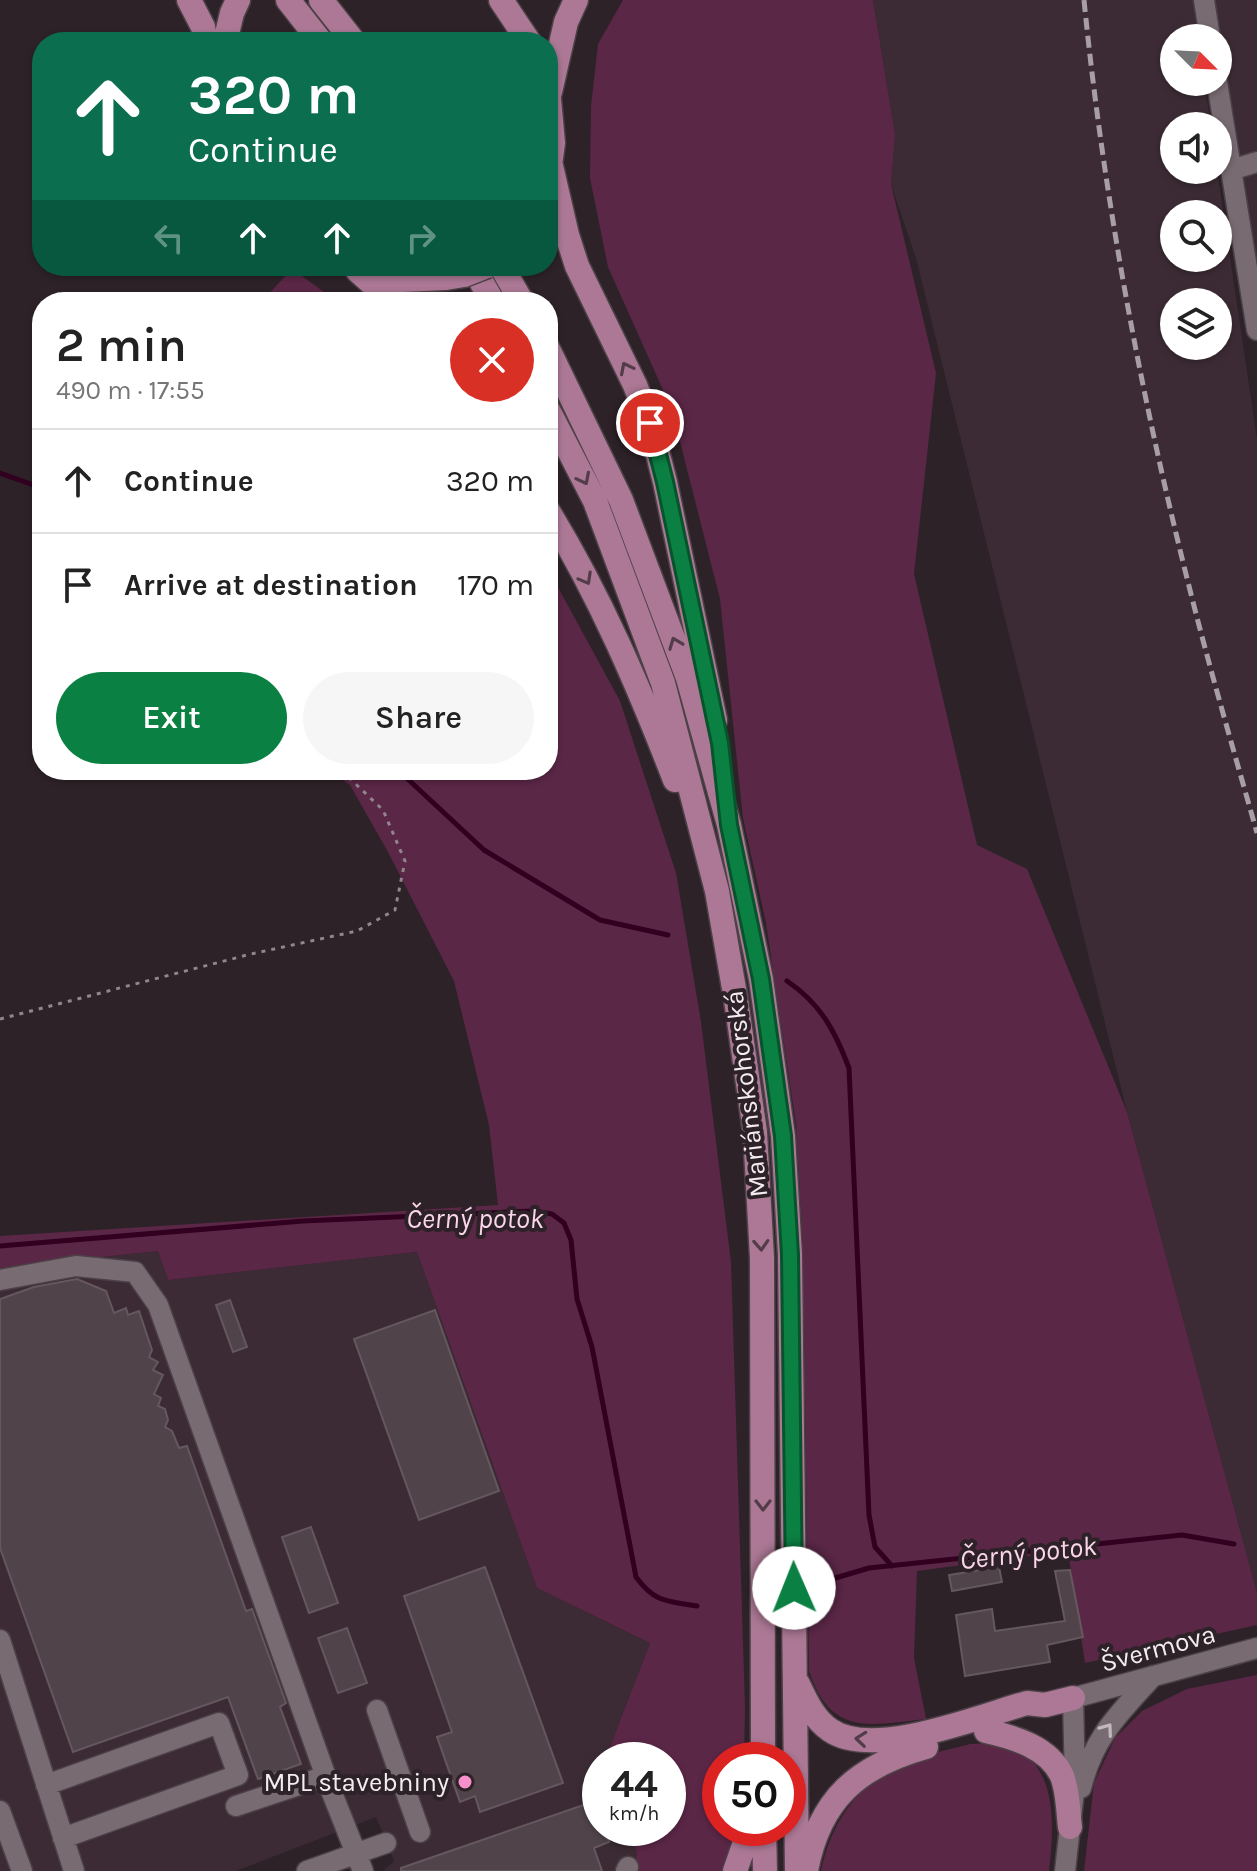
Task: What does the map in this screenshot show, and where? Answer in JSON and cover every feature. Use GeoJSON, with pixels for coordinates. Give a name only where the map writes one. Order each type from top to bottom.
{"type":"FeatureCollection","features":[{"type":"Feature","properties":{"kind":"main road"},"geometry":{"type":"LineString","coordinates":[[189,0],[204,32]]}},
{"type":"Feature","properties":{"kind":"main road"},"geometry":{"type":"LineString","coordinates":[[288,0],[313,32]]}},
{"type":"Feature","properties":{"kind":"main road"},"geometry":{"type":"LineString","coordinates":[[321,0],[346,32]]}},
{"type":"Feature","properties":{"kind":"main road"},"geometry":{"type":"LineString","coordinates":[[501,0],[522,32]]}},
{"type":"Feature","properties":{"kind":"main road"},"geometry":{"type":"LineString","coordinates":[[558,50],[576,0]]}},
{"type":"Feature","properties":{"kind":"main road"},"geometry":{"type":"LineString","coordinates":[[228,32],[235,6]]}},
{"type":"Feature","properties":{"kind":"main road"},"geometry":{"type":"LineString","coordinates":[[558,203],[577,266],[635,385],[654,438],[720,743],[729,825]]}},
{"type":"Feature","properties":{"kind":"main road"},"geometry":{"type":"LineString","coordinates":[[363,276],[381,292]]}},
{"type":"Feature","properties":{"kind":"main road"},"geometry":{"type":"LineString","coordinates":[[389,276],[402,280],[458,276]]}},
{"type":"Feature","properties":{"kind":"main road","name":"Mariánskohorská"},"geometry":{"type":"LineString","coordinates":[[558,370],[621,500],[688,678],[729,825],[761,979],[783,1136],[790,1255],[797,1871]]}},
{"type":"Feature","properties":{"kind":"main road","name":"Mariánskohorská"},"geometry":{"type":"LineString","coordinates":[[558,429],[595,501],[663,683],[717,891],[755,1132],[762,1258],[763,1742]]}},
{"type":"Feature","properties":{"kind":"main road"},"geometry":{"type":"LineString","coordinates":[[558,529],[602,608],[649,714],[717,891]]}},
{"type":"Feature","properties":{"kind":"main road"},"geometry":{"type":"LineString","coordinates":[[796,1679],[822,1724],[837,1734],[866,1741],[912,1736],[1027,1703],[1045,1705],[1073,1698]]}},
{"type":"Feature","properties":{"kind":"main road"},"geometry":{"type":"LineString","coordinates":[[806,1871],[823,1818],[838,1797],[866,1771],[900,1754],[1030,1718],[1045,1705]]}},
{"type":"Feature","properties":{"kind":"main road"},"geometry":{"type":"LineString","coordinates":[[986,1731],[1022,1741],[1056,1766],[1064,1784],[1070,1827]]}},
{"type":"Feature","properties":{"kind":"main road"},"geometry":{"type":"LineString","coordinates":[[735,1871],[744,1846]]}},
{"type":"Feature","properties":{"kind":"main road"},"geometry":{"type":"LineString","coordinates":[[764,1846],[765,1871]]}},
{"type":"Feature","properties":{"kind":"street"},"geometry":{"type":"LineString","coordinates":[[1204,0],[1208,24]]}},
{"type":"Feature","properties":{"kind":"street"},"geometry":{"type":"LineString","coordinates":[[1232,170],[1257,162]]}},
{"type":"Feature","properties":{"kind":"street"},"geometry":{"type":"LineString","coordinates":[[1232,176],[1257,330]]}},
{"type":"Feature","properties":{"kind":"street"},"geometry":{"type":"LineString","coordinates":[[0,1280],[76,1266],[135,1272],[158,1305],[326,1776],[360,1862]]}},
{"type":"Feature","properties":{"kind":"street"},"geometry":{"type":"LineString","coordinates":[[0,1640],[74,1871]]}},
{"type":"Feature","properties":{"kind":"street","name":"Švermova"},"geometry":{"type":"LineString","coordinates":[[1073,1698],[1257,1648]]}},
{"type":"Feature","properties":{"kind":"street"},"geometry":{"type":"LineString","coordinates":[[1070,1827],[1087,1765],[1101,1735],[1154,1676]]}},
{"type":"Feature","properties":{"kind":"street"},"geometry":{"type":"LineString","coordinates":[[1065,1871],[1075,1782],[1073,1698]]}},
{"type":"Feature","properties":{"kind":"street"},"geometry":{"type":"LineString","coordinates":[[377,1710],[420,1832]]}},
{"type":"Feature","properties":{"kind":"street"},"geometry":{"type":"LineString","coordinates":[[46,1785],[219,1723],[238,1775],[63,1838]]}},
{"type":"Feature","properties":{"kind":"street"},"geometry":{"type":"LineString","coordinates":[[236,1806],[326,1776]]}},
{"type":"Feature","properties":{"kind":"street"},"geometry":{"type":"LineString","coordinates":[[0,1811],[22,1871]]}},
{"type":"Feature","properties":{"kind":"street"},"geometry":{"type":"LineString","coordinates":[[307,1871],[360,1862],[386,1843]]}},
{"type":"Feature","properties":{"kind":"path"},"geometry":{"type":"LineString","coordinates":[[0,1019],[251,954],[357,931],[395,910],[405,861],[383,810],[352,780]]}},
{"type":"Feature","properties":{"kind":"shaded area"},"geometry":{"type":"Polygon","coordinates":[[[623,0],[873,0],[895,134],[891,184],[936,373],[914,574],[977,845],[1027,869],[1127,1112],[1257,1593],[1257,1625],[1085,1663],[1068,1551],[917,1571],[914,1658],[926,1719],[870,1724],[841,1717],[818,1692],[809,1671],[803,1248],[796,1124],[766,923],[743,818],[720,599],[672,410],[608,267],[590,178],[591,106],[598,44],[623,0]]]}},
{"type":"Feature","properties":{"kind":"shaded area"},"geometry":{"type":"Polygon","coordinates":[[[873,0],[1257,0],[1257,307],[1232,163],[1232,112],[1223,112],[1220,96],[1232,96],[1232,24],[1160,24],[1160,96],[1206,96],[1209,112],[1160,112],[1160,184],[1219,184],[1221,200],[1160,200],[1160,272],[1232,271],[1257,439],[1257,1593],[1127,1112],[916,258],[891,184],[895,134],[873,0]]]}},
{"type":"Feature","properties":{"kind":"shaded area"},"geometry":{"type":"Polygon","coordinates":[[[285,276],[302,276],[324,292],[270,292],[285,276]]]}},
{"type":"Feature","properties":{"kind":"shaded area"},"geometry":{"type":"Polygon","coordinates":[[[558,587],[620,701],[676,873],[701,1022],[731,1262],[745,1706],[744,1742],[702,1742],[702,1846],[731,1846],[723,1871],[632,1871],[637,1856],[635,1846],[686,1846],[686,1742],[612,1742],[650,1643],[537,1588],[417,1252],[168,1280],[158,1251],[0,1268],[0,1236],[498,1205],[489,1125],[454,981],[350,785],[343,780],[558,780],[558,587]]]}},
{"type":"Feature","properties":{"kind":"shaded area"},"geometry":{"type":"Polygon","coordinates":[[[158,1251],[168,1280],[417,1252],[537,1588],[650,1643],[612,1742],[582,1742],[582,1846],[635,1846],[637,1856],[632,1871],[383,1871],[394,1861],[376,1817],[236,1871],[0,1871],[0,1268],[158,1251]]]}},
{"type":"Feature","properties":{"kind":"shaded area"},"geometry":{"type":"Polygon","coordinates":[[[1257,1675],[1257,1871],[1084,1871],[1094,1783],[1115,1738],[1142,1711],[1187,1689],[1257,1675]]]}},
{"type":"Feature","properties":{"kind":"shaded area"},"geometry":{"type":"Polygon","coordinates":[[[970,1744],[1008,1745],[1025,1754],[1037,1767],[1050,1799],[1052,1835],[1049,1871],[821,1871],[837,1825],[866,1787],[900,1763],[970,1744]]]}},
{"type":"Feature","properties":{"kind":"building"},"geometry":{"type":"Polygon","coordinates":[[[77,1279],[106,1291],[114,1313],[126,1308],[128,1315],[139,1311],[152,1350],[149,1357],[158,1362],[153,1370],[163,1375],[154,1394],[161,1398],[158,1406],[165,1409],[168,1420],[165,1427],[172,1431],[179,1448],[187,1446],[246,1611],[252,1609],[286,1703],[280,1707],[301,1764],[258,1779],[228,1697],[73,1752],[0,1548],[0,1299],[34,1287],[77,1279]]]}},
{"type":"Feature","properties":{"kind":"building"},"geometry":{"type":"Polygon","coordinates":[[[230,1300],[247,1347],[233,1352],[216,1305],[230,1300]]]}},
{"type":"Feature","properties":{"kind":"building"},"geometry":{"type":"Polygon","coordinates":[[[435,1310],[499,1491],[419,1520],[354,1339],[435,1310]]]}},
{"type":"Feature","properties":{"kind":"building"},"geometry":{"type":"Polygon","coordinates":[[[311,1527],[338,1603],[309,1613],[282,1537],[311,1527]]]}},
{"type":"Feature","properties":{"kind":"building"},"geometry":{"type":"Polygon","coordinates":[[[485,1567],[563,1783],[480,1812],[475,1796],[460,1802],[437,1737],[452,1732],[404,1596],[485,1567]]]}},
{"type":"Feature","properties":{"kind":"building"},"geometry":{"type":"Polygon","coordinates":[[[999,1567],[1002,1582],[952,1591],[949,1575],[999,1567]]]}},
{"type":"Feature","properties":{"kind":"building"},"geometry":{"type":"Polygon","coordinates":[[[1070,1570],[1083,1637],[1047,1645],[1050,1662],[965,1676],[956,1615],[992,1609],[995,1631],[1065,1621],[1055,1571],[1070,1570]]]}},
{"type":"Feature","properties":{"kind":"building"},"geometry":{"type":"Polygon","coordinates":[[[347,1628],[367,1683],[338,1693],[318,1638],[347,1628]]]}},
{"type":"Feature","properties":{"kind":"building"},"geometry":{"type":"Polygon","coordinates":[[[582,1805],[582,1846],[599,1846],[594,1848],[602,1871],[401,1871],[401,1868],[582,1805]]]}},
{"type":"Feature","properties":{"kind":"waterway"},"geometry":{"type":"LineString","coordinates":[[0,473],[32,484]]}},
{"type":"Feature","properties":{"kind":"waterway"},"geometry":{"type":"LineString","coordinates":[[409,780],[484,850],[600,920],[668,935]]}},
{"type":"Feature","properties":{"kind":"waterway"},"geometry":{"type":"LineString","coordinates":[[787,981],[809,999],[826,1019],[849,1068],[869,1515],[875,1547],[892,1566]]}},
{"type":"Feature","properties":{"kind":"waterway","name":"Černý potok"},"geometry":{"type":"LineString","coordinates":[[0,1246],[303,1221],[534,1211],[552,1214],[564,1223],[571,1240],[577,1299],[592,1347],[636,1577],[656,1596],[697,1606]]}},
{"type":"Feature","properties":{"kind":"waterway","name":"Černý potok"},"geometry":{"type":"LineString","coordinates":[[822,1582],[869,1568],[1182,1535],[1234,1544]]}},
{"type":"Feature","properties":{"kind":"railway"},"geometry":{"type":"LineString","coordinates":[[1084,0],[1102,151],[1141,376],[1192,598],[1257,833]]}},
{"type":"Feature","properties":{"kind":"place","name":"MPL stavebniny"},"geometry":{"type":"Point","coordinates":[465,1782]}},
{"type":"Feature","properties":{"kind":"route"},"geometry":{"type":"LineString","coordinates":[[650,423],[720,743],[729,825],[761,979],[783,1136],[790,1255],[794,1588]]}}]}
